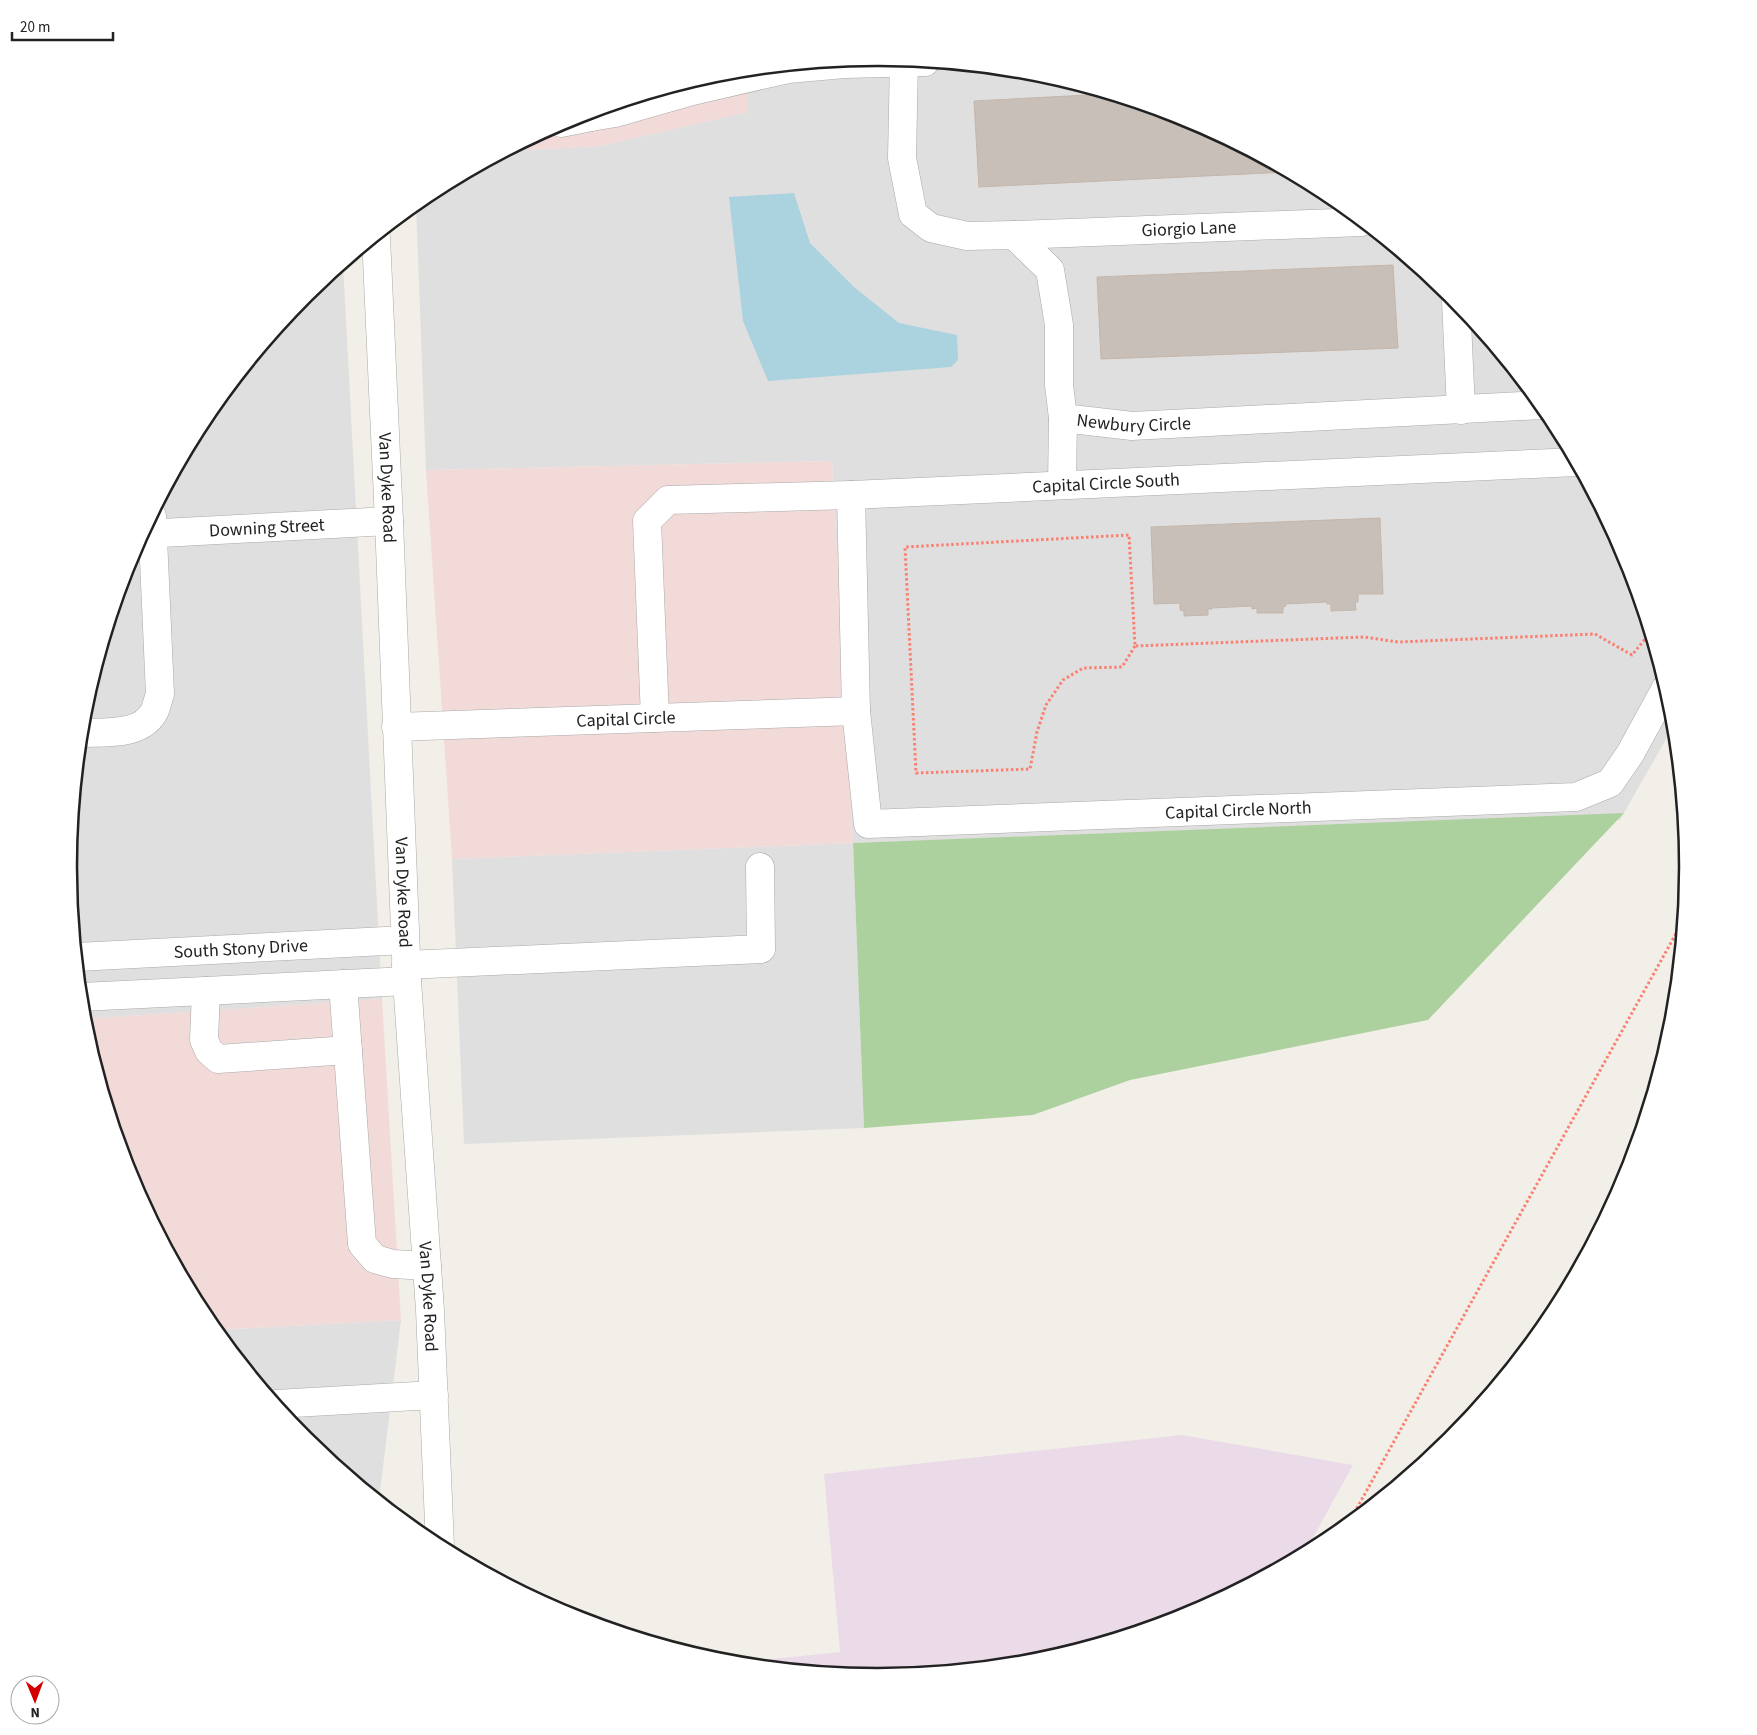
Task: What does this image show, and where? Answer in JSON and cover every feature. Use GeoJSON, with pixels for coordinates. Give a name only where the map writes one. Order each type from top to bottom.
{"type":"FeatureCollection","features":[{"type":"Feature","properties":{"kind":"street"},"geometry":{"type":"LineString","coordinates":[[911,67],[902,158],[913,214],[931,228],[967,236],[1014,235]]}},
{"type":"Feature","properties":{"kind":"street"},"geometry":{"type":"LineString","coordinates":[[609,113],[672,94]]}},
{"type":"Feature","properties":{"kind":"street","name":"Giorgio Lane"},"geometry":{"type":"LineString","coordinates":[[1014,235],[1353,222]]}},
{"type":"Feature","properties":{"kind":"street","name":"Newbury Circle"},"geometry":{"type":"LineString","coordinates":[[1014,235],[1050,270],[1059,325],[1059,385],[1063,418],[1132,426],[1534,406]]}},
{"type":"Feature","properties":{"kind":"street","name":"Van Dyke Road"},"geometry":{"type":"LineString","coordinates":[[376,244],[406,962],[427,1266],[440,1538]]}},
{"type":"Feature","properties":{"kind":"street"},"geometry":{"type":"LineString","coordinates":[[1457,313],[1462,410]]}},
{"type":"Feature","properties":{"kind":"street"},"geometry":{"type":"LineString","coordinates":[[1062,485],[1063,418]]}},
{"type":"Feature","properties":{"kind":"street","name":"Capital Circle South"},"geometry":{"type":"LineString","coordinates":[[654,718],[647,521],[668,500],[851,495],[1569,462]]}},
{"type":"Feature","properties":{"kind":"street"},"geometry":{"type":"LineString","coordinates":[[851,495],[856,711]]}},
{"type":"Feature","properties":{"kind":"street","name":"Downing Street"},"geometry":{"type":"LineString","coordinates":[[153,528],[389,521]]}},
{"type":"Feature","properties":{"kind":"street"},"geometry":{"type":"LineString","coordinates":[[89,733],[123,731],[140,725],[154,712],[160,694],[150,536]]}},
{"type":"Feature","properties":{"kind":"street","name":"Capital Circle North"},"geometry":{"type":"LineString","coordinates":[[856,711],[868,824],[1576,797],[1610,783],[1630,754],[1661,697]]}},
{"type":"Feature","properties":{"kind":"street","name":"Capital Circle"},"geometry":{"type":"LineString","coordinates":[[396,726],[856,711]]}},
{"type":"Feature","properties":{"kind":"street"},"geometry":{"type":"LineString","coordinates":[[88,997],[343,984],[406,962],[761,949],[760,867]]}},
{"type":"Feature","properties":{"kind":"street","name":"South Stony Drive"},"geometry":{"type":"LineString","coordinates":[[82,956],[406,962]]}},
{"type":"Feature","properties":{"kind":"street"},"geometry":{"type":"LineString","coordinates":[[343,984],[362,1244],[375,1259],[393,1264],[427,1266]]}},
{"type":"Feature","properties":{"kind":"street"},"geometry":{"type":"LineString","coordinates":[[206,991],[204,1040],[209,1051],[218,1059],[348,1050]]}},
{"type":"Feature","properties":{"kind":"street"},"geometry":{"type":"LineString","coordinates":[[283,1404],[434,1395]]}},
{"type":"Feature","properties":{"kind":"path"},"geometry":{"type":"LineString","coordinates":[[1129,535],[1135,646],[1122,667],[1083,668],[1063,680],[1046,704],[1037,732],[1030,769],[916,773],[905,547],[1129,535]]}},
{"type":"Feature","properties":{"kind":"path"},"geometry":{"type":"LineString","coordinates":[[1135,646],[1364,637],[1398,642],[1595,634],[1632,655],[1646,638]]}},
{"type":"Feature","properties":{"kind":"path"},"geometry":{"type":"LineString","coordinates":[[1355,1511],[1677,933]]}},
{"type":"Feature","properties":{"kind":"shaded area"},"geometry":{"type":"Polygon","coordinates":[[[878,66],[931,68],[983,73],[1035,82],[1086,94],[1136,109],[1185,127],[1233,149],[1324,201],[1407,265],[1481,339],[1545,422],[1572,467],[1597,513],[1619,561],[1637,610],[1652,660],[1668,735],[1620,820],[853,843],[832,461],[426,470],[416,213],[478,174],[521,150],[600,146],[747,112],[746,78],[826,68],[878,66]]]}},
{"type":"Feature","properties":{"kind":"shaded area"},"geometry":{"type":"Polygon","coordinates":[[[746,78],[748,112],[600,146],[521,150],[572,127],[621,109],[671,94],[746,78]]]}},
{"type":"Feature","properties":{"kind":"shaded area"},"geometry":{"type":"Polygon","coordinates":[[[343,271],[382,999],[92,1018],[84,972],[79,920],[77,868],[79,815],[84,763],[93,711],[105,660],[120,610],[138,561],[160,513],[212,422],[276,339],[343,271]]]}},
{"type":"Feature","properties":{"kind":"shaded area"},"geometry":{"type":"Polygon","coordinates":[[[832,461],[853,843],[452,859],[426,470],[832,461]]]}},
{"type":"Feature","properties":{"kind":"shaded area"},"geometry":{"type":"Polygon","coordinates":[[[853,843],[864,1128],[464,1144],[452,859],[853,843]]]}},
{"type":"Feature","properties":{"kind":"shaded area"},"geometry":{"type":"Polygon","coordinates":[[[382,999],[401,1320],[224,1330],[185,1268],[160,1222],[138,1174],[120,1125],[105,1075],[92,1018],[382,999]]]}},
{"type":"Feature","properties":{"kind":"shaded area"},"geometry":{"type":"Polygon","coordinates":[[[401,1320],[380,1494],[350,1470],[276,1396],[224,1330],[401,1320]]]}},
{"type":"Feature","properties":{"kind":"shaded area"},"geometry":{"type":"Polygon","coordinates":[[[1182,1435],[1353,1465],[1311,1542],[1233,1586],[1185,1608],[1136,1626],[1086,1641],[1035,1653],[983,1662],[931,1667],[878,1669],[826,1667],[762,1660],[840,1652],[824,1474],[1182,1435]]]}},
{"type":"Feature","properties":{"kind":"green space"},"geometry":{"type":"Polygon","coordinates":[[[1624,813],[1428,1020],[1130,1080],[1033,1115],[864,1128],[853,843],[1624,813]]]}},
{"type":"Feature","properties":{"kind":"water"},"geometry":{"type":"Polygon","coordinates":[[[794,193],[810,243],[854,287],[899,323],[957,335],[958,360],[951,367],[768,381],[743,321],[729,197],[794,193]]]}},
{"type":"Feature","properties":{"kind":"building"},"geometry":{"type":"Polygon","coordinates":[[[1089,95],[1136,109],[1185,127],[1233,149],[1276,173],[979,187],[974,101],[1089,95]]]}},
{"type":"Feature","properties":{"kind":"building"},"geometry":{"type":"Polygon","coordinates":[[[1393,265],[1398,348],[1101,359],[1097,277],[1393,265]]]}},
{"type":"Feature","properties":{"kind":"building"},"geometry":{"type":"Polygon","coordinates":[[[1380,518],[1383,594],[1358,594],[1358,602],[1355,602],[1356,610],[1331,611],[1331,604],[1327,604],[1327,602],[1285,604],[1283,613],[1257,613],[1257,608],[1252,609],[1252,606],[1212,608],[1208,609],[1208,615],[1184,616],[1184,611],[1180,610],[1180,603],[1154,604],[1151,527],[1380,518]]]}}]}
